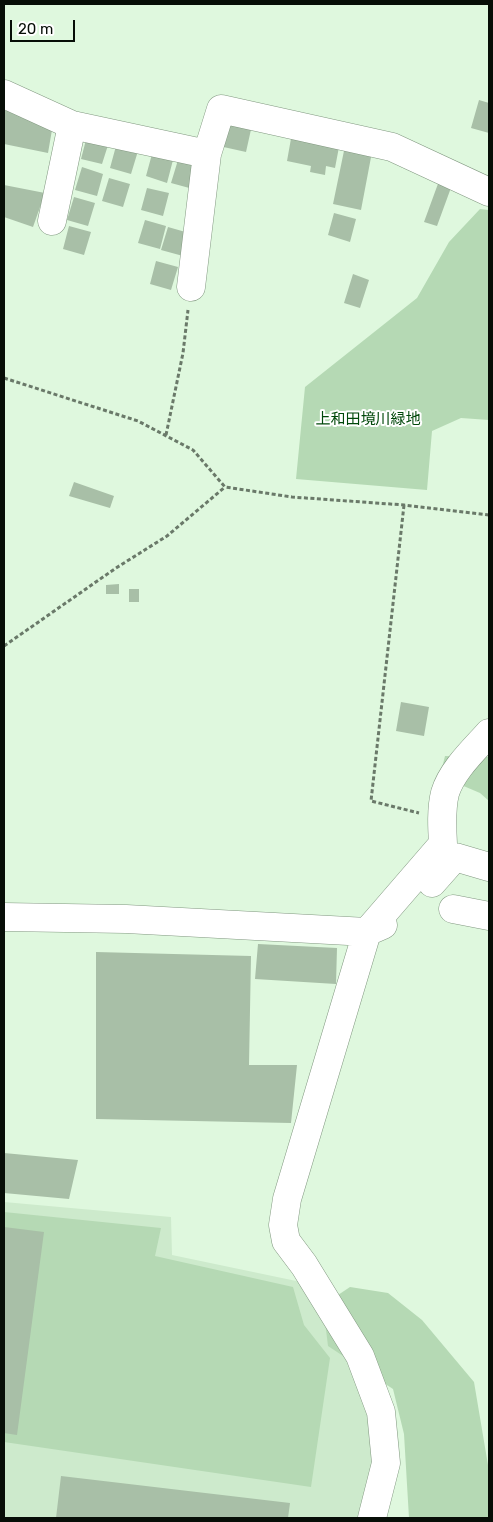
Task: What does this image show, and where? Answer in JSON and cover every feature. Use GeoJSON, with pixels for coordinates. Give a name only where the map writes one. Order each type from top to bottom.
{"type":"FeatureCollection","features":[{"type":"Feature","properties":{"kind":"street"},"geometry":{"type":"LineString","coordinates":[[4,94],[72,125],[207,154]]}},
{"type":"Feature","properties":{"kind":"street"},"geometry":{"type":"LineString","coordinates":[[191,287],[207,154],[221,109],[392,147],[489,192]]}},
{"type":"Feature","properties":{"kind":"street"},"geometry":{"type":"LineString","coordinates":[[52,221],[72,125]]}},
{"type":"Feature","properties":{"kind":"street"},"geometry":{"type":"LineString","coordinates":[[372,1518],[386,1463],[381,1412],[360,1356],[304,1265],[286,1241],[283,1226],[287,1199],[367,932],[443,844],[442,818],[445,792],[455,772],[489,733]]}},
{"type":"Feature","properties":{"kind":"street"},"geometry":{"type":"LineString","coordinates":[[4,917],[126,919],[367,932],[401,916],[455,857],[489,867]]}},
{"type":"Feature","properties":{"kind":"street"},"geometry":{"type":"LineString","coordinates":[[453,908],[489,916]]}},
{"type":"Feature","properties":{"kind":"path"},"geometry":{"type":"LineString","coordinates":[[166,435],[183,353],[191,287]]}},
{"type":"Feature","properties":{"kind":"path"},"geometry":{"type":"LineString","coordinates":[[4,378],[138,420],[193,450],[225,487],[292,497],[404,505],[489,515]]}},
{"type":"Feature","properties":{"kind":"path"},"geometry":{"type":"LineString","coordinates":[[4,646],[116,568],[167,536],[225,487]]}},
{"type":"Feature","properties":{"kind":"path"},"geometry":{"type":"LineString","coordinates":[[404,505],[371,801],[442,818]]}},
{"type":"Feature","properties":{"kind":"shaded area"},"geometry":{"type":"Polygon","coordinates":[[[4,1202],[171,1217],[172,1255],[301,1282],[354,1371],[366,1405],[375,1463],[361,1518],[4,1518],[4,1202]]]}},
{"type":"Feature","properties":{"kind":"green space","name":"上和田境川緑地"},"geometry":{"type":"Polygon","coordinates":[[[480,209],[489,210],[489,420],[461,418],[432,431],[427,490],[296,479],[305,387],[417,298],[449,242],[480,209]]]}},
{"type":"Feature","properties":{"kind":"green space"},"geometry":{"type":"Polygon","coordinates":[[[445,756],[489,757],[489,801],[480,793],[440,776],[445,756]]]}},
{"type":"Feature","properties":{"kind":"green space"},"geometry":{"type":"Polygon","coordinates":[[[4,1212],[161,1228],[155,1256],[293,1287],[304,1325],[330,1358],[311,1487],[4,1442],[4,1212]]]}},
{"type":"Feature","properties":{"kind":"green space"},"geometry":{"type":"Polygon","coordinates":[[[350,1287],[388,1293],[422,1320],[474,1382],[489,1471],[489,1518],[409,1518],[404,1434],[393,1389],[328,1346],[323,1305],[350,1287]]]}},
{"type":"Feature","properties":{"kind":"building"},"geometry":{"type":"Polygon","coordinates":[[[479,100],[489,103],[489,133],[471,128],[479,100]]]}},
{"type":"Feature","properties":{"kind":"building"},"geometry":{"type":"Polygon","coordinates":[[[4,110],[53,124],[48,153],[4,144],[4,110]]]}},
{"type":"Feature","properties":{"kind":"building"},"geometry":{"type":"Polygon","coordinates":[[[224,119],[252,125],[246,152],[219,146],[224,119]]]}},
{"type":"Feature","properties":{"kind":"building"},"geometry":{"type":"Polygon","coordinates":[[[292,133],[339,147],[335,168],[326,166],[325,175],[310,172],[311,166],[287,161],[292,133]]]}},
{"type":"Feature","properties":{"kind":"building"},"geometry":{"type":"Polygon","coordinates":[[[87,136],[109,142],[102,164],[81,159],[87,136]]]}},
{"type":"Feature","properties":{"kind":"building"},"geometry":{"type":"Polygon","coordinates":[[[116,146],[138,151],[131,174],[110,168],[116,146]]]}},
{"type":"Feature","properties":{"kind":"building"},"geometry":{"type":"Polygon","coordinates":[[[345,146],[372,152],[361,210],[333,204],[345,146]]]}},
{"type":"Feature","properties":{"kind":"building"},"geometry":{"type":"Polygon","coordinates":[[[152,154],[173,160],[167,183],[146,176],[152,154]]]}},
{"type":"Feature","properties":{"kind":"building"},"geometry":{"type":"Polygon","coordinates":[[[178,160],[199,166],[193,189],[171,183],[178,160]]]}},
{"type":"Feature","properties":{"kind":"building"},"geometry":{"type":"Polygon","coordinates":[[[82,167],[103,174],[97,196],[75,190],[82,167]]]}},
{"type":"Feature","properties":{"kind":"building"},"geometry":{"type":"Polygon","coordinates":[[[109,178],[130,184],[123,207],[102,201],[109,178]]]}},
{"type":"Feature","properties":{"kind":"building"},"geometry":{"type":"Polygon","coordinates":[[[439,181],[452,185],[437,226],[424,222],[439,181]]]}},
{"type":"Feature","properties":{"kind":"building"},"geometry":{"type":"Polygon","coordinates":[[[4,185],[45,193],[33,227],[4,217],[4,185]]]}},
{"type":"Feature","properties":{"kind":"building"},"geometry":{"type":"Polygon","coordinates":[[[147,188],[169,193],[163,216],[141,210],[147,188]]]}},
{"type":"Feature","properties":{"kind":"building"},"geometry":{"type":"Polygon","coordinates":[[[74,197],[95,203],[88,226],[67,220],[74,197]]]}},
{"type":"Feature","properties":{"kind":"building"},"geometry":{"type":"Polygon","coordinates":[[[334,213],[356,219],[350,242],[328,235],[334,213]]]}},
{"type":"Feature","properties":{"kind":"building"},"geometry":{"type":"Polygon","coordinates":[[[145,220],[166,226],[160,249],[138,243],[145,220]]]}},
{"type":"Feature","properties":{"kind":"building"},"geometry":{"type":"Polygon","coordinates":[[[69,226],[91,232],[84,255],[63,249],[69,226]]]}},
{"type":"Feature","properties":{"kind":"building"},"geometry":{"type":"Polygon","coordinates":[[[168,227],[189,233],[183,256],[161,250],[168,227]]]}},
{"type":"Feature","properties":{"kind":"building"},"geometry":{"type":"Polygon","coordinates":[[[156,261],[178,267],[171,290],[150,284],[156,261]]]}},
{"type":"Feature","properties":{"kind":"building"},"geometry":{"type":"Polygon","coordinates":[[[353,274],[369,280],[360,308],[344,303],[353,274]]]}},
{"type":"Feature","properties":{"kind":"building"},"geometry":{"type":"Polygon","coordinates":[[[74,482],[114,496],[110,508],[69,496],[74,482]]]}},
{"type":"Feature","properties":{"kind":"building"},"geometry":{"type":"Polygon","coordinates":[[[119,584],[119,594],[106,594],[106,585],[119,584]]]}},
{"type":"Feature","properties":{"kind":"building"},"geometry":{"type":"Polygon","coordinates":[[[129,589],[139,589],[139,602],[129,602],[129,589]]]}},
{"type":"Feature","properties":{"kind":"building"},"geometry":{"type":"Polygon","coordinates":[[[401,702],[429,707],[424,736],[396,731],[401,702]]]}},
{"type":"Feature","properties":{"kind":"building"},"geometry":{"type":"Polygon","coordinates":[[[258,944],[337,948],[336,984],[255,979],[258,944]]]}},
{"type":"Feature","properties":{"kind":"building"},"geometry":{"type":"Polygon","coordinates":[[[96,952],[251,956],[249,1065],[297,1065],[291,1123],[96,1119],[96,952]]]}},
{"type":"Feature","properties":{"kind":"building"},"geometry":{"type":"Polygon","coordinates":[[[4,1153],[78,1160],[69,1199],[4,1193],[4,1153]]]}},
{"type":"Feature","properties":{"kind":"building"},"geometry":{"type":"Polygon","coordinates":[[[4,1227],[44,1232],[17,1435],[4,1433],[4,1227]]]}},
{"type":"Feature","properties":{"kind":"building"},"geometry":{"type":"Polygon","coordinates":[[[61,1476],[290,1503],[288,1518],[56,1518],[61,1476]]]}}]}
